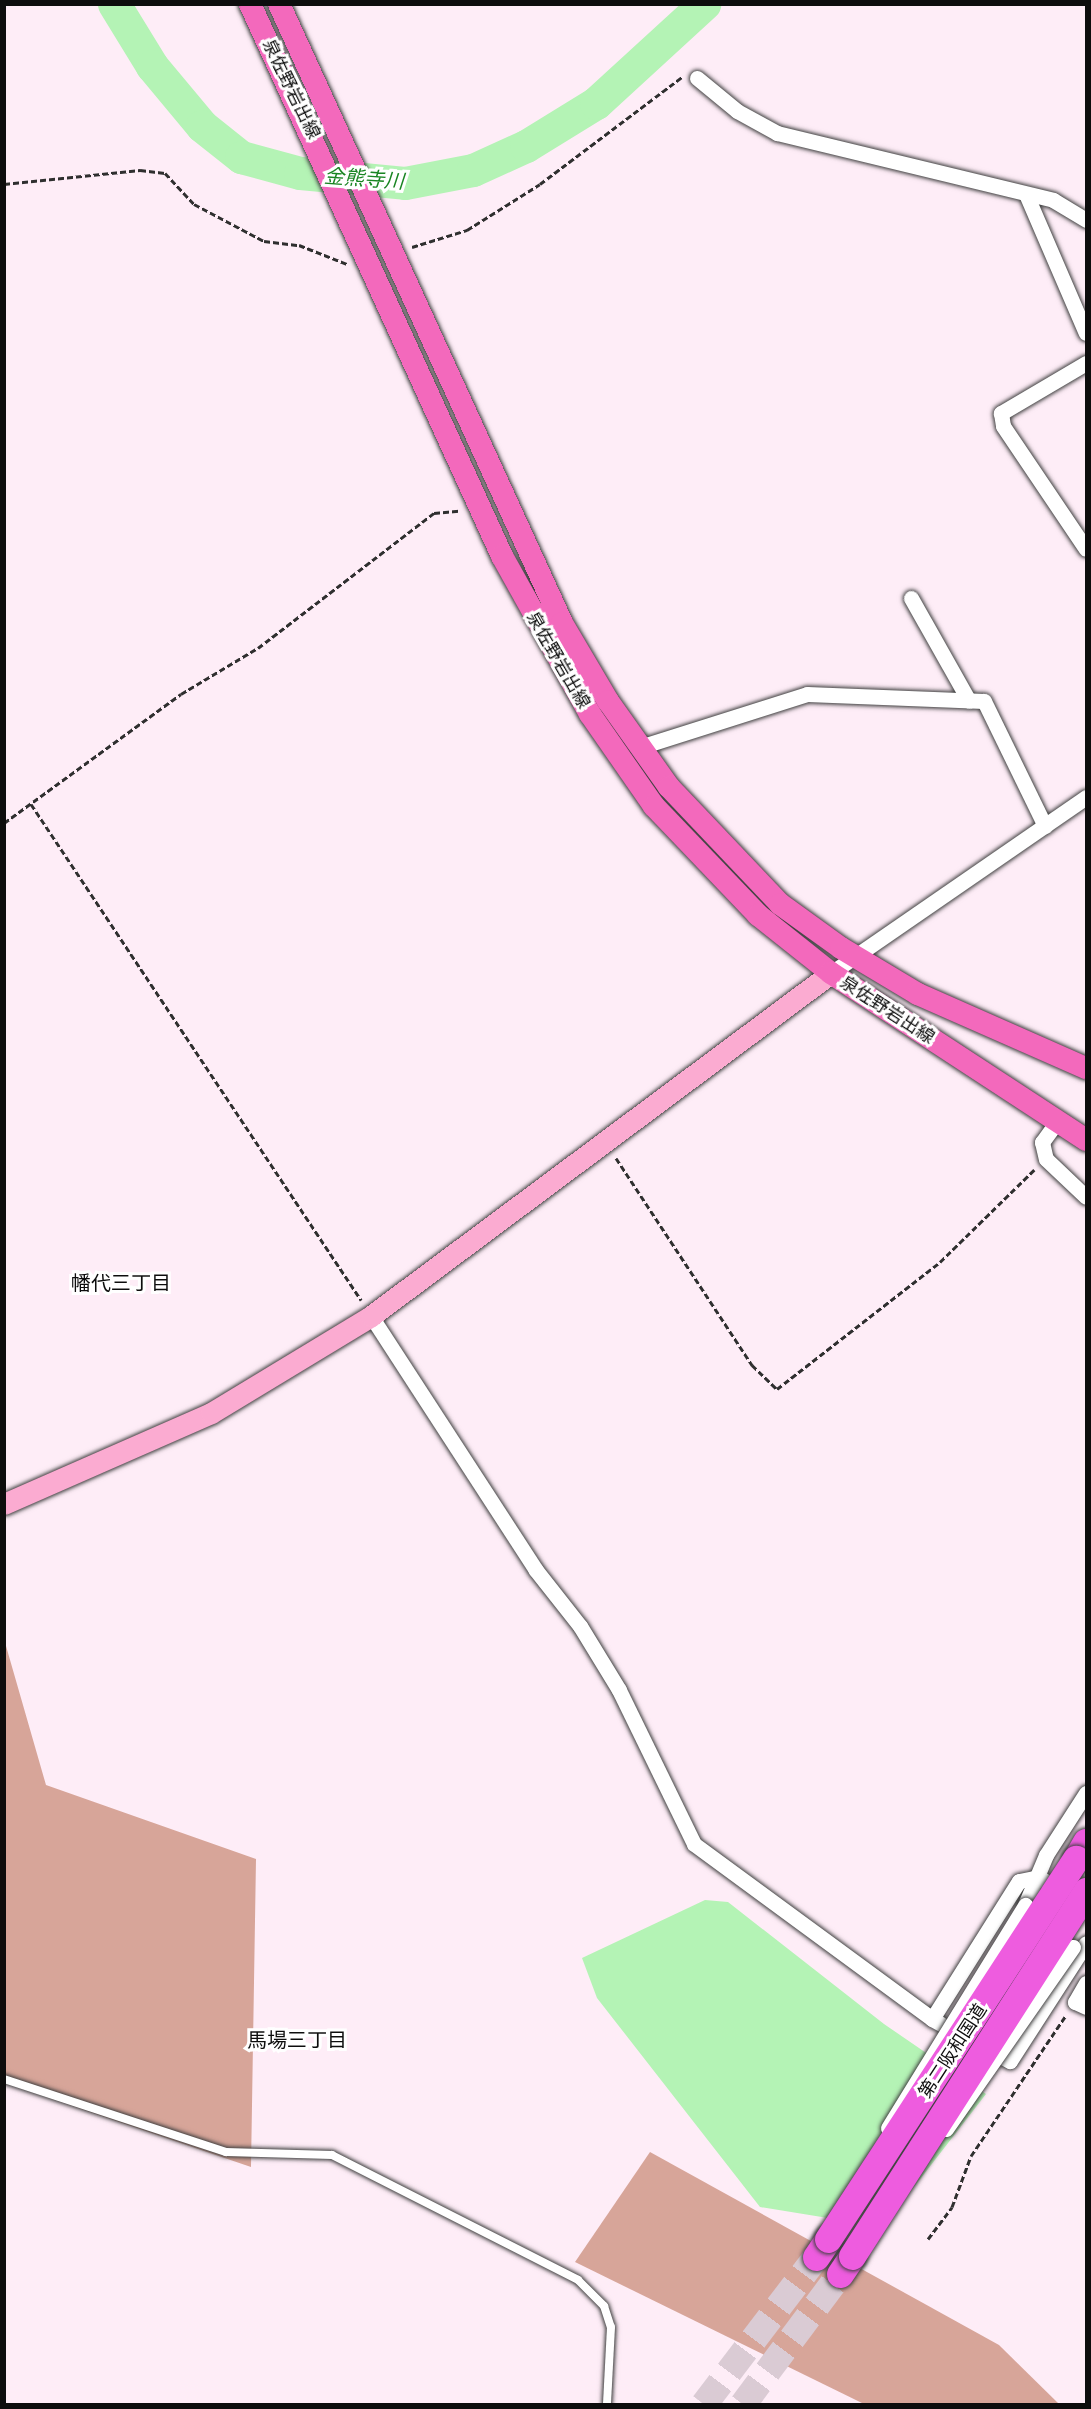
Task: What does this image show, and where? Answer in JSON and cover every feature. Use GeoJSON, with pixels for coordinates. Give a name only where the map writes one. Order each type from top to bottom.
{"type":"FeatureCollection","features":[{"type":"Feature","properties":{"kind":"highway","name":"第二阪和国道"},"geometry":{"type":"LineString","coordinates":[[822,2248],[1081,1850]]}},
{"type":"Feature","properties":{"kind":"highway","name":"第二阪和国道"},"geometry":{"type":"LineString","coordinates":[[846,2265],[899,2186],[1086,1891]]}},
{"type":"Feature","properties":{"kind":"main road","name":"泉佐野岩出線"},"geometry":{"type":"LineString","coordinates":[[250,4],[291,86],[482,510],[543,637],[654,806],[758,915],[831,974],[1056,1123],[1086,1140]]}},
{"type":"Feature","properties":{"kind":"main road","name":"泉佐野岩出線"},"geometry":{"type":"LineString","coordinates":[[279,4],[394,249],[562,623],[640,747],[669,787],[780,904],[856,957],[918,994],[1086,1068]]}},
{"type":"Feature","properties":{"kind":"street"},"geometry":{"type":"LineString","coordinates":[[697,78],[737,111],[777,133],[1053,200],[1086,220]]}},
{"type":"Feature","properties":{"kind":"street"},"geometry":{"type":"LineString","coordinates":[[1026,194],[1086,333]]}},
{"type":"Feature","properties":{"kind":"street"},"geometry":{"type":"LineString","coordinates":[[1086,363],[1001,413],[1003,426],[1086,549]]}},
{"type":"Feature","properties":{"kind":"street"},"geometry":{"type":"LineString","coordinates":[[911,598],[969,700]]}},
{"type":"Feature","properties":{"kind":"street"},"geometry":{"type":"LineString","coordinates":[[640,747],[807,694],[984,702],[1045,826]]}},
{"type":"Feature","properties":{"kind":"street"},"geometry":{"type":"LineString","coordinates":[[4,1504],[211,1413],[371,1316],[831,974],[1086,797]]}},
{"type":"Feature","properties":{"kind":"street"},"geometry":{"type":"LineString","coordinates":[[1056,1123],[1041,1142],[1046,1159],[1086,1197]]}},
{"type":"Feature","properties":{"kind":"street"},"geometry":{"type":"LineString","coordinates":[[371,1316],[535,1569],[580,1626],[619,1690],[694,1844],[932,2019],[1010,2061],[1086,1934]]}},
{"type":"Feature","properties":{"kind":"street"},"geometry":{"type":"LineString","coordinates":[[860,2191],[899,2103],[1025,1905],[1039,1877],[1046,1856],[1086,1793]]}},
{"type":"Feature","properties":{"kind":"street"},"geometry":{"type":"LineString","coordinates":[[932,2019],[1019,1881],[1039,1877],[1086,1909]]}},
{"type":"Feature","properties":{"kind":"street"},"geometry":{"type":"LineString","coordinates":[[899,2186],[974,2096],[1079,1945]]}},
{"type":"Feature","properties":{"kind":"street"},"geometry":{"type":"LineString","coordinates":[[1081,2004],[1086,1983]]}},
{"type":"Feature","properties":{"kind":"lane"},"geometry":{"type":"LineString","coordinates":[[4,2079],[226,2152],[332,2155],[578,2280],[604,2306],[611,2327],[607,2404]]}},
{"type":"Feature","properties":{"kind":"path"},"geometry":{"type":"LineString","coordinates":[[394,249],[467,230],[602,140],[676,76],[697,78]]}},
{"type":"Feature","properties":{"kind":"path"},"geometry":{"type":"LineString","coordinates":[[4,184],[148,171],[165,173],[194,204],[264,241],[299,244],[376,273]]}},
{"type":"Feature","properties":{"kind":"path"},"geometry":{"type":"LineString","coordinates":[[4,823],[181,694],[258,648],[434,513],[482,510]]}},
{"type":"Feature","properties":{"kind":"path"},"geometry":{"type":"LineString","coordinates":[[31,804],[371,1316]]}},
{"type":"Feature","properties":{"kind":"path"},"geometry":{"type":"LineString","coordinates":[[605,1142],[752,1365],[777,1389],[940,1262],[1046,1159]]}},
{"type":"Feature","properties":{"kind":"path"},"geometry":{"type":"LineString","coordinates":[[928,2239],[952,2206],[971,2156],[1081,2004]]}},
{"type":"Feature","properties":{"kind":"shaded area"},"geometry":{"type":"Polygon","coordinates":[[[4,1639],[46,1785],[256,1859],[251,2167],[5,2083],[4,1639]]]}},
{"type":"Feature","properties":{"kind":"shaded area"},"geometry":{"type":"Polygon","coordinates":[[[705,1900],[728,1902],[884,2024],[986,2094],[883,2227],[760,2207],[597,1998],[582,1958],[705,1900]]]}},
{"type":"Feature","properties":{"kind":"shaded area"},"geometry":{"type":"Polygon","coordinates":[[[650,2152],[999,2345],[1059,2404],[864,2404],[575,2262],[650,2152]]]}},
{"type":"Feature","properties":{"kind":"waterway","name":"金熊寺川"},"geometry":{"type":"LineString","coordinates":[[114,4],[152,66],[202,126],[241,157],[300,173],[405,183],[473,170],[526,146],[596,103],[704,4]]}},
{"type":"Feature","properties":{"kind":"tunnel"},"geometry":{"type":"LineString","coordinates":[[704,2404],[816,2257]]}},
{"type":"Feature","properties":{"kind":"tunnel"},"geometry":{"type":"LineString","coordinates":[[743,2404],[840,2274]]}},
{"type":"Feature","properties":{"kind":"district","name":"幡代三丁目"},"geometry":{"type":"Point","coordinates":[121,1282]}},
{"type":"Feature","properties":{"kind":"district","name":"馬場三丁目"},"geometry":{"type":"Point","coordinates":[297,2039]}}]}
